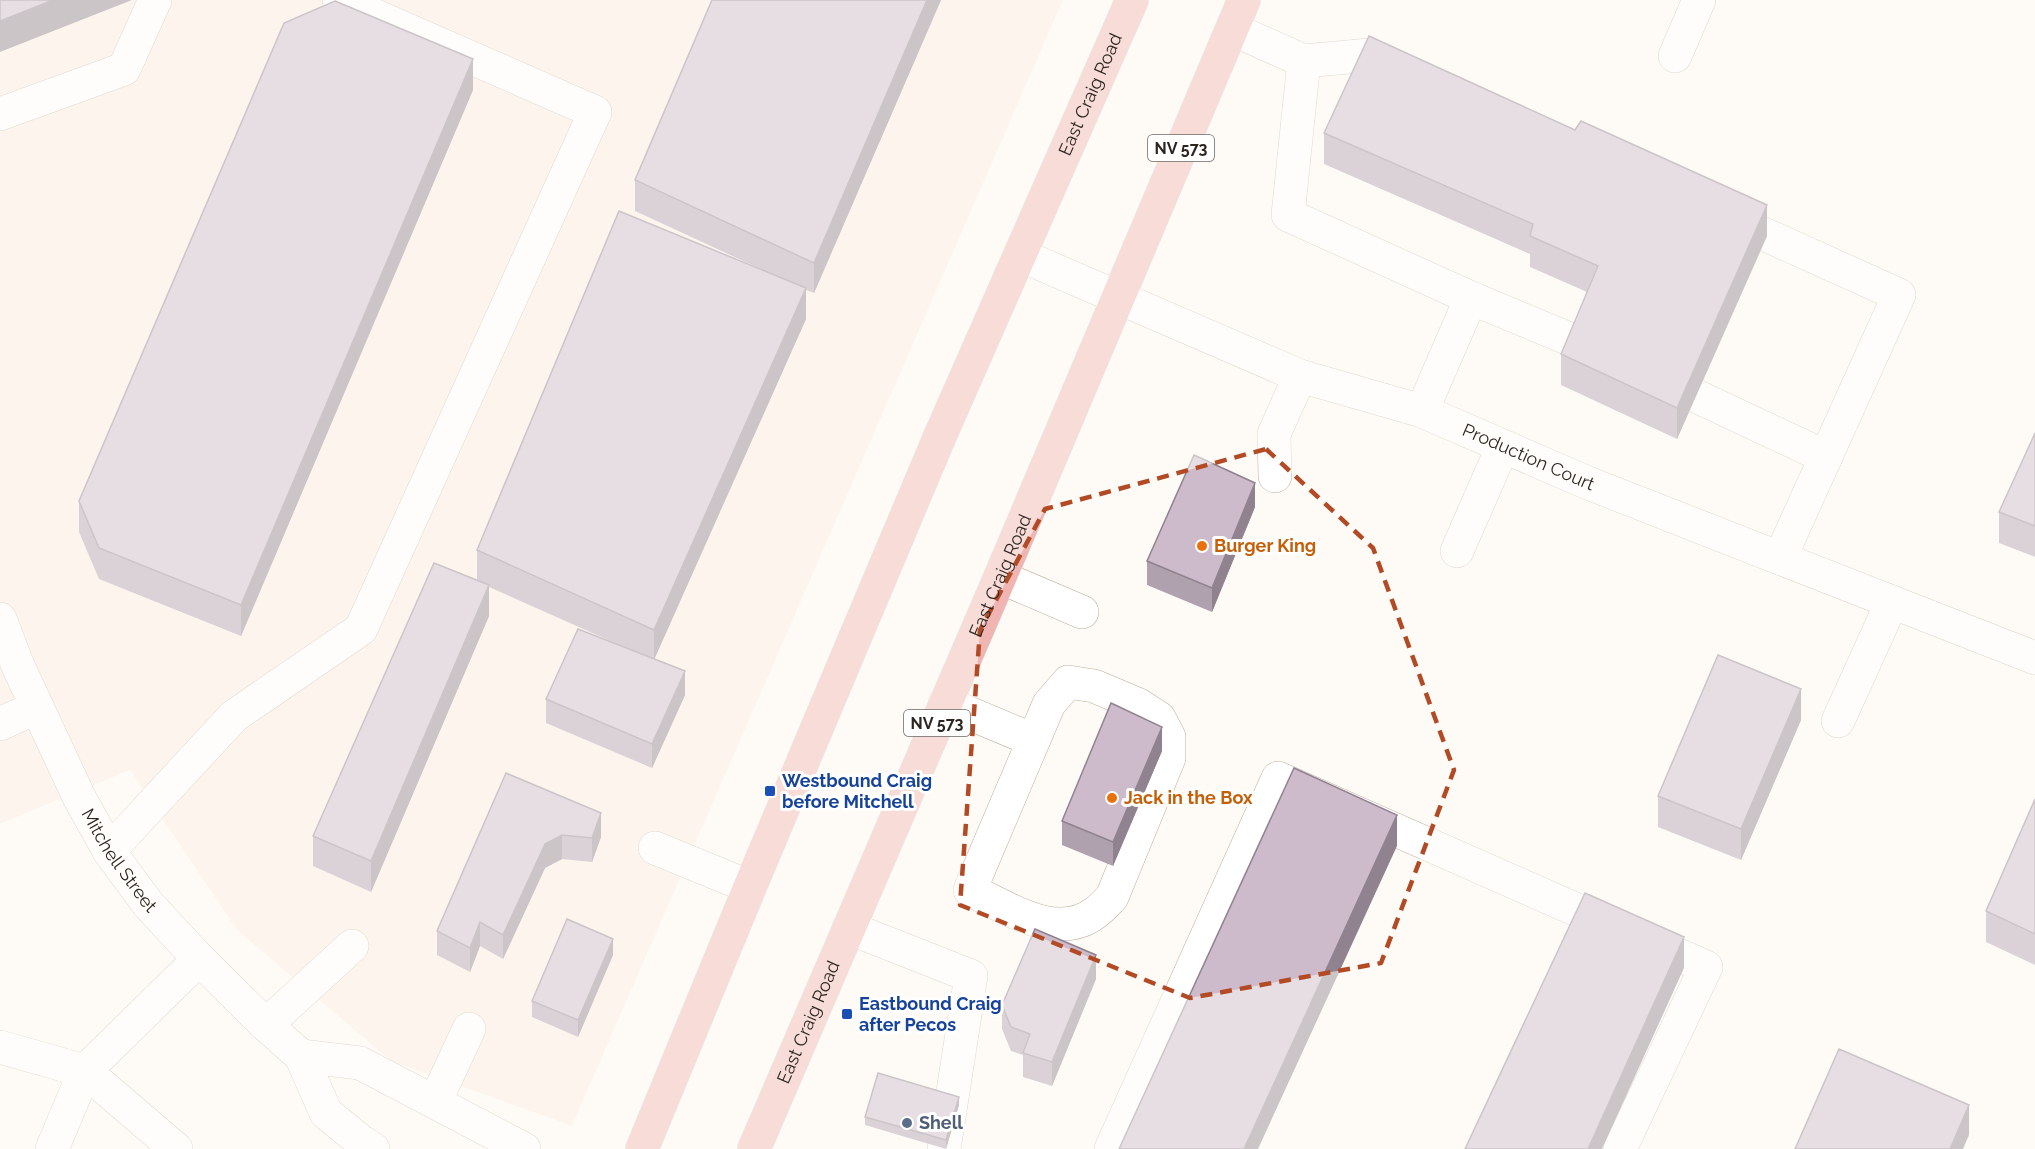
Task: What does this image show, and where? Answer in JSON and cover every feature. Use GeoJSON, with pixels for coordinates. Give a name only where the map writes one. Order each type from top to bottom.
{"type":"FeatureCollection","features":[{"type":"Feature","properties":{"kind":"main road","name":"East Craig Road"},"geometry":{"type":"LineString","coordinates":[[642,1149],[936,447],[1132,0]]}},
{"type":"Feature","properties":{"kind":"main road","name":"East Craig Road"},"geometry":{"type":"LineString","coordinates":[[754,1149],[1238,15]]}},
{"type":"Feature","properties":{"kind":"street"},"geometry":{"type":"LineString","coordinates":[[0,114],[124,69],[155,0]]}},
{"type":"Feature","properties":{"kind":"street"},"geometry":{"type":"LineString","coordinates":[[109,852],[234,716],[361,629],[595,112],[339,0]]}},
{"type":"Feature","properties":{"kind":"street"},"geometry":{"type":"LineString","coordinates":[[1675,57],[1699,0]]}},
{"type":"Feature","properties":{"kind":"street"},"geometry":{"type":"LineString","coordinates":[[1238,15],[1304,61],[1370,55],[1433,84]]}},
{"type":"Feature","properties":{"kind":"street"},"geometry":{"type":"LineString","coordinates":[[1304,61],[1288,215],[1471,298],[1579,343]]}},
{"type":"Feature","properties":{"kind":"street"},"geometry":{"type":"LineString","coordinates":[[1695,203],[1899,296],[1780,558]]}},
{"type":"Feature","properties":{"kind":"street","name":"Production Court"},"geometry":{"type":"LineString","coordinates":[[1020,255],[1300,376],[1422,411],[1588,483],[2035,658]]}},
{"type":"Feature","properties":{"kind":"street"},"geometry":{"type":"LineString","coordinates":[[1422,411],[1471,298]]}},
{"type":"Feature","properties":{"kind":"street"},"geometry":{"type":"LineString","coordinates":[[1275,476],[1274,434],[1300,376]]}},
{"type":"Feature","properties":{"kind":"street"},"geometry":{"type":"LineString","coordinates":[[1696,396],[1826,457]]}},
{"type":"Feature","properties":{"kind":"street"},"geometry":{"type":"LineString","coordinates":[[1457,551],[1503,446]]}},
{"type":"Feature","properties":{"kind":"street"},"geometry":{"type":"LineString","coordinates":[[1000,577],[1082,612]]}},
{"type":"Feature","properties":{"kind":"street"},"geometry":{"type":"LineString","coordinates":[[1838,721],[1892,602]]}},
{"type":"Feature","properties":{"kind":"street","name":"Mitchell Street"},"geometry":{"type":"LineString","coordinates":[[0,619],[18,666],[79,797],[109,852],[148,904],[199,958],[266,1025],[302,1056],[326,1113],[374,1149]]}},
{"type":"Feature","properties":{"kind":"street"},"geometry":{"type":"LineString","coordinates":[[1068,682],[1094,686],[1139,705],[1159,718],[1169,736],[1169,758],[1112,897],[1095,914],[1069,925],[1036,921],[970,890],[1033,740],[1049,704],[1068,682]]}},
{"type":"Feature","properties":{"kind":"street"},"geometry":{"type":"LineString","coordinates":[[945,703],[1033,740]]}},
{"type":"Feature","properties":{"kind":"street"},"geometry":{"type":"LineString","coordinates":[[0,724],[37,707]]}},
{"type":"Feature","properties":{"kind":"street"},"geometry":{"type":"LineString","coordinates":[[1111,1149],[1278,778],[1706,968],[1620,1149]]}},
{"type":"Feature","properties":{"kind":"street"},"geometry":{"type":"LineString","coordinates":[[655,849],[750,887]]}},
{"type":"Feature","properties":{"kind":"street"},"geometry":{"type":"LineString","coordinates":[[849,928],[971,976],[944,1149]]}},
{"type":"Feature","properties":{"kind":"street"},"geometry":{"type":"LineString","coordinates":[[266,1025],[352,946]]}},
{"type":"Feature","properties":{"kind":"street"},"geometry":{"type":"LineString","coordinates":[[52,1149],[85,1071],[199,958]]}},
{"type":"Feature","properties":{"kind":"street"},"geometry":{"type":"LineString","coordinates":[[435,1102],[469,1029]]}},
{"type":"Feature","properties":{"kind":"street"},"geometry":{"type":"LineString","coordinates":[[0,1047],[85,1071],[176,1149]]}},
{"type":"Feature","properties":{"kind":"street"},"geometry":{"type":"LineString","coordinates":[[302,1056],[360,1063],[524,1149]]}},
{"type":"Feature","properties":{"kind":"highlighted area"},"geometry":{"type":"Polygon","coordinates":[[[1266,449],[1373,548],[1454,770],[1381,963],[1190,998],[960,905],[980,630],[1045,509],[1266,449]]]}},
{"type":"Feature","properties":{"kind":"shaded area"},"geometry":{"type":"Polygon","coordinates":[[[0,0],[1063,0],[572,1126],[391,1061],[237,930],[130,770],[0,824],[0,0]]]}},
{"type":"Feature","properties":{"kind":"building"},"geometry":{"type":"Polygon","coordinates":[[[0,0],[53,0],[0,21],[0,0]]]}},
{"type":"Feature","properties":{"kind":"building"},"geometry":{"type":"Polygon","coordinates":[[[712,0],[927,0],[814,263],[635,180],[712,0]]]}},
{"type":"Feature","properties":{"kind":"building"},"geometry":{"type":"Polygon","coordinates":[[[335,1],[473,59],[241,605],[99,548],[79,501],[284,23],[335,1]]]}},
{"type":"Feature","properties":{"kind":"building"},"geometry":{"type":"Polygon","coordinates":[[[1369,36],[1575,130],[1581,121],[1767,205],[1677,408],[1561,354],[1598,266],[1530,236],[1533,224],[1324,133],[1369,36]]]}},
{"type":"Feature","properties":{"kind":"building"},"geometry":{"type":"Polygon","coordinates":[[[619,211],[806,288],[654,630],[477,550],[619,211]]]}},
{"type":"Feature","properties":{"kind":"building"},"geometry":{"type":"Polygon","coordinates":[[[2035,433],[2035,526],[1999,512],[2035,433]]]}},
{"type":"Feature","properties":{"kind":"building","name":"Burger King"},"geometry":{"type":"Polygon","coordinates":[[[1194,455],[1255,483],[1212,588],[1147,561],[1194,455]]]}},
{"type":"Feature","properties":{"kind":"building"},"geometry":{"type":"Polygon","coordinates":[[[434,563],[489,585],[371,861],[313,836],[434,563]]]}},
{"type":"Feature","properties":{"kind":"building"},"geometry":{"type":"Polygon","coordinates":[[[578,629],[685,671],[652,744],[546,699],[578,629]]]}},
{"type":"Feature","properties":{"kind":"building"},"geometry":{"type":"Polygon","coordinates":[[[1718,655],[1801,689],[1741,829],[1658,796],[1718,655]]]}},
{"type":"Feature","properties":{"kind":"building","name":"Jack in the Box"},"geometry":{"type":"Polygon","coordinates":[[[1111,703],[1162,727],[1113,842],[1062,821],[1111,703]]]}},
{"type":"Feature","properties":{"kind":"building"},"geometry":{"type":"Polygon","coordinates":[[[1294,768],[1397,815],[1244,1149],[1119,1149],[1294,768]]]}},
{"type":"Feature","properties":{"kind":"building"},"geometry":{"type":"Polygon","coordinates":[[[506,773],[601,813],[592,838],[562,835],[545,844],[503,935],[480,922],[470,948],[437,931],[506,773]]]}},
{"type":"Feature","properties":{"kind":"building"},"geometry":{"type":"Polygon","coordinates":[[[2035,799],[2035,934],[1986,911],[2035,799]]]}},
{"type":"Feature","properties":{"kind":"building"},"geometry":{"type":"Polygon","coordinates":[[[1585,893],[1684,937],[1588,1149],[1465,1149],[1585,893]]]}},
{"type":"Feature","properties":{"kind":"building"},"geometry":{"type":"Polygon","coordinates":[[[567,919],[613,939],[578,1020],[532,1001],[567,919]]]}},
{"type":"Feature","properties":{"kind":"building"},"geometry":{"type":"Polygon","coordinates":[[[1035,929],[1096,955],[1052,1062],[1023,1053],[1030,1034],[1011,1027],[1002,1005],[1035,929]]]}},
{"type":"Feature","properties":{"kind":"building"},"geometry":{"type":"Polygon","coordinates":[[[1839,1049],[1969,1105],[1950,1149],[1795,1149],[1839,1049]]]}},
{"type":"Feature","properties":{"kind":"building"},"geometry":{"type":"Polygon","coordinates":[[[878,1073],[959,1097],[946,1140],[865,1117],[878,1073]]]}},
{"type":"Feature","properties":{"kind":"place","name":"Burger King"},"geometry":{"type":"Point","coordinates":[1202,546]}},
{"type":"Feature","properties":{"kind":"place","name":"Westbound Craig before Mitchell"},"geometry":{"type":"Point","coordinates":[770,791]}},
{"type":"Feature","properties":{"kind":"place","name":"Jack in the Box"},"geometry":{"type":"Point","coordinates":[1112,798]}},
{"type":"Feature","properties":{"kind":"place","name":"Eastbound Craig after Pecos"},"geometry":{"type":"Point","coordinates":[847,1014]}},
{"type":"Feature","properties":{"kind":"place","name":"Shell"},"geometry":{"type":"Point","coordinates":[907,1123]}}]}
